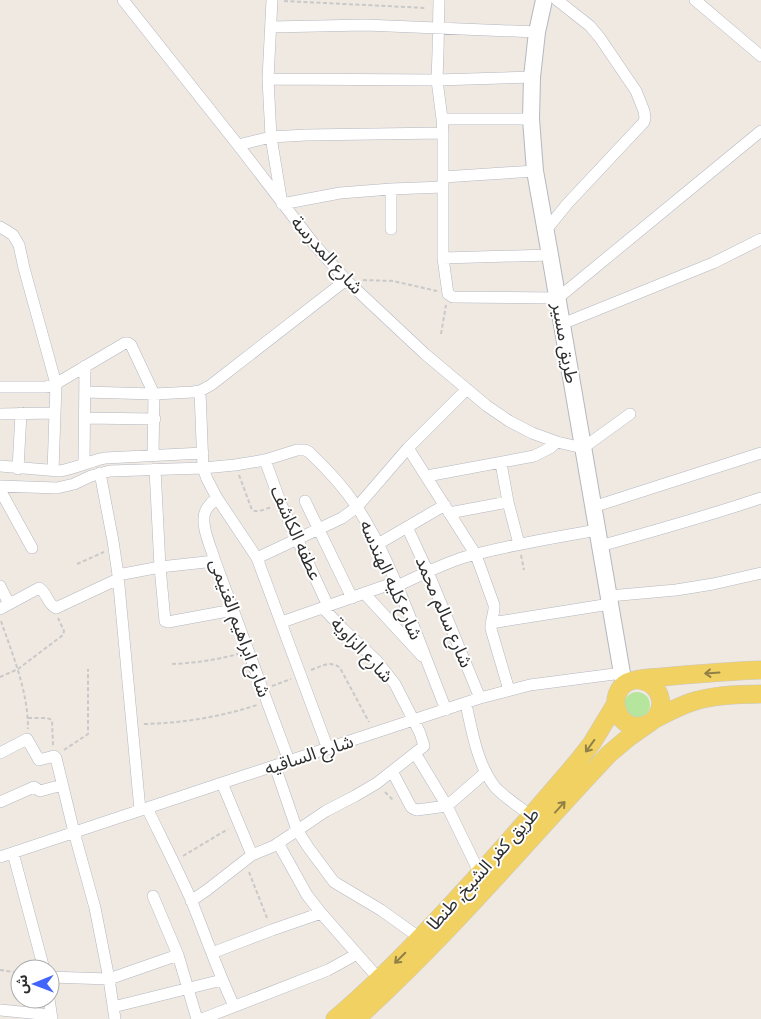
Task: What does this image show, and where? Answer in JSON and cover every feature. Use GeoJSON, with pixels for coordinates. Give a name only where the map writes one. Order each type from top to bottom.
{"type":"FeatureCollection","features":[{"type":"Feature","properties":{"kind":"main road"},"geometry":{"type":"LineString","coordinates":[[628,679],[647,682],[654,686],[660,694],[660,711],[651,721],[639,726],[630,725],[623,720],[615,705],[619,690],[628,679],[761,670]]}},
{"type":"Feature","properties":{"kind":"main road","name":"طريق كفر الشيخ, طنطا"},"geometry":{"type":"LineString","coordinates":[[356,1019],[463,914],[609,754],[628,738],[651,721],[675,708],[696,700],[761,694]]}},
{"type":"Feature","properties":{"kind":"main road","name":"طريق كفر الشيخ, طنطا"},"geometry":{"type":"LineString","coordinates":[[334,1019],[379,979],[480,874],[578,761],[592,743],[615,705]]}},
{"type":"Feature","properties":{"kind":"street","name":"شارع المدرسة"},"geometry":{"type":"LineString","coordinates":[[123,0],[238,145],[282,204],[346,280],[487,406],[509,421],[532,433],[557,442],[583,448]]}},
{"type":"Feature","properties":{"kind":"street"},"geometry":{"type":"LineString","coordinates":[[272,0],[268,79],[271,137],[282,204],[340,193],[391,189],[535,171]]}},
{"type":"Feature","properties":{"kind":"street","name":"طريق مسير"},"geometry":{"type":"LineString","coordinates":[[544,0],[537,32],[532,77],[531,119],[535,171],[609,600],[628,679]]}},
{"type":"Feature","properties":{"kind":"street"},"geometry":{"type":"LineString","coordinates":[[546,230],[568,203],[644,122],[645,118],[636,91],[600,38],[590,26],[557,0]]}},
{"type":"Feature","properties":{"kind":"street"},"geometry":{"type":"LineString","coordinates":[[695,0],[761,56]]}},
{"type":"Feature","properties":{"kind":"street"},"geometry":{"type":"LineString","coordinates":[[439,4],[437,80],[443,133],[443,258],[448,294],[453,297],[558,298],[761,132]]}},
{"type":"Feature","properties":{"kind":"street"},"geometry":{"type":"LineString","coordinates":[[271,27],[365,25],[537,32]]}},
{"type":"Feature","properties":{"kind":"street"},"geometry":{"type":"LineString","coordinates":[[268,79],[437,80],[532,77]]}},
{"type":"Feature","properties":{"kind":"street"},"geometry":{"type":"LineString","coordinates":[[442,119],[531,119]]}},
{"type":"Feature","properties":{"kind":"street"},"geometry":{"type":"LineString","coordinates":[[238,145],[271,137],[443,133]]}},
{"type":"Feature","properties":{"kind":"street"},"geometry":{"type":"LineString","coordinates":[[391,189],[391,229]]}},
{"type":"Feature","properties":{"kind":"street"},"geometry":{"type":"LineString","coordinates":[[0,227],[13,235],[19,245],[56,384],[53,471]]}},
{"type":"Feature","properties":{"kind":"street"},"geometry":{"type":"LineString","coordinates":[[562,324],[713,263],[761,239]]}},
{"type":"Feature","properties":{"kind":"street"},"geometry":{"type":"LineString","coordinates":[[443,258],[550,255]]}},
{"type":"Feature","properties":{"kind":"street"},"geometry":{"type":"LineString","coordinates":[[85,392],[154,394],[200,391],[211,385],[346,280]]}},
{"type":"Feature","properties":{"kind":"street"},"geometry":{"type":"LineString","coordinates":[[0,387],[45,387],[56,384],[125,342],[128,343],[131,345],[154,394],[153,455]]}},
{"type":"Feature","properties":{"kind":"street"},"geometry":{"type":"LineString","coordinates":[[84,464],[86,366]]}},
{"type":"Feature","properties":{"kind":"street"},"geometry":{"type":"LineString","coordinates":[[257,558],[319,530],[357,508],[408,448],[467,389]]}},
{"type":"Feature","properties":{"kind":"street"},"geometry":{"type":"LineString","coordinates":[[200,391],[203,468],[217,498],[257,558],[328,749]]}},
{"type":"Feature","properties":{"kind":"street"},"geometry":{"type":"LineString","coordinates":[[18,469],[21,413]]}},
{"type":"Feature","properties":{"kind":"street"},"geometry":{"type":"LineString","coordinates":[[0,414],[55,413]]}},
{"type":"Feature","properties":{"kind":"street"},"geometry":{"type":"LineString","coordinates":[[583,448],[630,414]]}},
{"type":"Feature","properties":{"kind":"street"},"geometry":{"type":"LineString","coordinates":[[85,418],[155,419]]}},
{"type":"Feature","properties":{"kind":"street"},"geometry":{"type":"LineString","coordinates":[[427,476],[534,456],[557,442]]}},
{"type":"Feature","properties":{"kind":"street"},"geometry":{"type":"LineString","coordinates":[[408,448],[476,555],[494,605],[491,629],[508,690]]}},
{"type":"Feature","properties":{"kind":"street","name":"شارع كليه الهندسه"},"geometry":{"type":"LineString","coordinates":[[0,488],[56,488],[74,484],[100,473],[121,470],[203,468],[235,465],[264,460],[301,450],[309,452],[344,489],[378,544],[397,584],[446,710]]}},
{"type":"Feature","properties":{"kind":"street"},"geometry":{"type":"LineString","coordinates":[[0,466],[18,469],[68,470],[105,458],[202,452]]}},
{"type":"Feature","properties":{"kind":"street"},"geometry":{"type":"LineString","coordinates":[[593,507],[761,453]]}},
{"type":"Feature","properties":{"kind":"street","name":"عطفه الكاشف"},"geometry":{"type":"LineString","coordinates":[[264,460],[326,607]]}},
{"type":"Feature","properties":{"kind":"street"},"geometry":{"type":"LineString","coordinates":[[501,463],[508,502],[519,544]]}},
{"type":"Feature","properties":{"kind":"street"},"geometry":{"type":"LineString","coordinates":[[155,469],[165,621],[233,610]]}},
{"type":"Feature","properties":{"kind":"street"},"geometry":{"type":"LineString","coordinates":[[100,473],[118,577],[132,724],[144,809],[173,861],[234,1006]]}},
{"type":"Feature","properties":{"kind":"street"},"geometry":{"type":"LineString","coordinates":[[0,488],[32,548]]}},
{"type":"Feature","properties":{"kind":"street","name":"شارع ابراهيم الغنيمى"},"geometry":{"type":"LineString","coordinates":[[217,498],[207,509],[204,521],[215,560],[289,761]]}},
{"type":"Feature","properties":{"kind":"street"},"geometry":{"type":"LineString","coordinates":[[282,622],[364,593],[397,584],[454,561],[476,555],[519,544],[599,538],[654,531],[761,498]]}},
{"type":"Feature","properties":{"kind":"street"},"geometry":{"type":"LineString","coordinates":[[305,501],[352,598]]}},
{"type":"Feature","properties":{"kind":"street"},"geometry":{"type":"LineString","coordinates":[[378,544],[407,527],[447,509],[508,502]]}},
{"type":"Feature","properties":{"kind":"street","name":"شارع سالم محمد"},"geometry":{"type":"LineString","coordinates":[[407,527],[428,572],[480,698]]}},
{"type":"Feature","properties":{"kind":"street"},"geometry":{"type":"LineString","coordinates":[[0,586],[4,606],[39,588],[43,590],[53,608],[56,608],[118,577],[160,567],[215,560]]}},
{"type":"Feature","properties":{"kind":"street"},"geometry":{"type":"LineString","coordinates":[[491,623],[609,600],[713,584],[761,573]]}},
{"type":"Feature","properties":{"kind":"street"},"geometry":{"type":"LineString","coordinates":[[364,593],[427,661]]}},
{"type":"Feature","properties":{"kind":"street","name":"شارع الزاوية"},"geometry":{"type":"LineString","coordinates":[[326,607],[338,624],[376,660],[394,684],[414,720],[424,745],[415,753]]}},
{"type":"Feature","properties":{"kind":"street","name":"شارع الساقيه"},"geometry":{"type":"LineString","coordinates":[[0,857],[508,690],[530,685],[628,679]]}},
{"type":"Feature","properties":{"kind":"street"},"geometry":{"type":"LineString","coordinates":[[466,704],[476,745],[486,772],[496,788],[531,816]]}},
{"type":"Feature","properties":{"kind":"street"},"geometry":{"type":"LineString","coordinates":[[0,753],[27,739],[39,760],[54,756],[56,758],[95,908],[114,1013],[188,988],[222,980]]}},
{"type":"Feature","properties":{"kind":"street"},"geometry":{"type":"LineString","coordinates":[[191,901],[249,858],[278,843],[326,811],[377,783],[415,753],[447,806],[480,874]]}},
{"type":"Feature","properties":{"kind":"street"},"geometry":{"type":"LineString","coordinates":[[275,766],[297,830],[334,882],[381,910],[420,938]]}},
{"type":"Feature","properties":{"kind":"street"},"geometry":{"type":"LineString","coordinates":[[392,771],[411,807],[416,810],[447,806],[486,772]]}},
{"type":"Feature","properties":{"kind":"street"},"geometry":{"type":"LineString","coordinates":[[222,783],[239,823],[249,858]]}},
{"type":"Feature","properties":{"kind":"street"},"geometry":{"type":"LineString","coordinates":[[0,802],[34,787],[39,792],[62,785]]}},
{"type":"Feature","properties":{"kind":"street"},"geometry":{"type":"LineString","coordinates":[[278,843],[304,890],[321,913],[379,979]]}},
{"type":"Feature","properties":{"kind":"street"},"geometry":{"type":"LineString","coordinates":[[13,853],[41,959]]}},
{"type":"Feature","properties":{"kind":"street"},"geometry":{"type":"LineString","coordinates":[[153,896],[178,955],[197,1019]]}},
{"type":"Feature","properties":{"kind":"street"},"geometry":{"type":"LineString","coordinates":[[212,954],[321,913]]}},
{"type":"Feature","properties":{"kind":"street"},"geometry":{"type":"LineString","coordinates":[[202,1019],[328,970],[357,954]]}},
{"type":"Feature","properties":{"kind":"street"},"geometry":{"type":"LineString","coordinates":[[60,977],[109,979],[178,955]]}},
{"type":"Feature","properties":{"kind":"street"},"geometry":{"type":"LineString","coordinates":[[0,1010],[52,1017]]}},
{"type":"Feature","properties":{"kind":"path"},"geometry":{"type":"LineString","coordinates":[[272,0],[439,4]]}},
{"type":"Feature","properties":{"kind":"path"},"geometry":{"type":"LineString","coordinates":[[346,280],[393,281],[448,294],[441,334]]}},
{"type":"Feature","properties":{"kind":"path"},"geometry":{"type":"LineString","coordinates":[[235,465],[252,510],[258,511],[281,504]]}},
{"type":"Feature","properties":{"kind":"path"},"geometry":{"type":"LineString","coordinates":[[519,544],[524,570]]}},
{"type":"Feature","properties":{"kind":"path"},"geometry":{"type":"LineString","coordinates":[[77,564],[114,548]]}},
{"type":"Feature","properties":{"kind":"path"},"geometry":{"type":"LineString","coordinates":[[0,677],[18,669],[64,634],[53,608]]}},
{"type":"Feature","properties":{"kind":"path"},"geometry":{"type":"LineString","coordinates":[[0,618],[18,669],[28,718],[47,718],[52,720],[54,756],[88,734],[88,669]]}},
{"type":"Feature","properties":{"kind":"path"},"geometry":{"type":"LineString","coordinates":[[172,664],[198,663],[248,651]]}},
{"type":"Feature","properties":{"kind":"path"},"geometry":{"type":"LineString","coordinates":[[263,690],[326,664],[336,664],[340,668],[375,733]]}},
{"type":"Feature","properties":{"kind":"path"},"geometry":{"type":"LineString","coordinates":[[132,724],[166,724],[200,719],[234,712],[267,702]]}},
{"type":"Feature","properties":{"kind":"path"},"geometry":{"type":"LineString","coordinates":[[173,861],[239,823]]}},
{"type":"Feature","properties":{"kind":"path"},"geometry":{"type":"LineString","coordinates":[[249,858],[272,930]]}},
{"type":"Feature","properties":{"kind":"green space"},"geometry":{"type":"Polygon","coordinates":[[[637,692],[646,696],[650,705],[646,714],[637,718],[628,714],[624,705],[628,696],[637,692]]]}}]}
